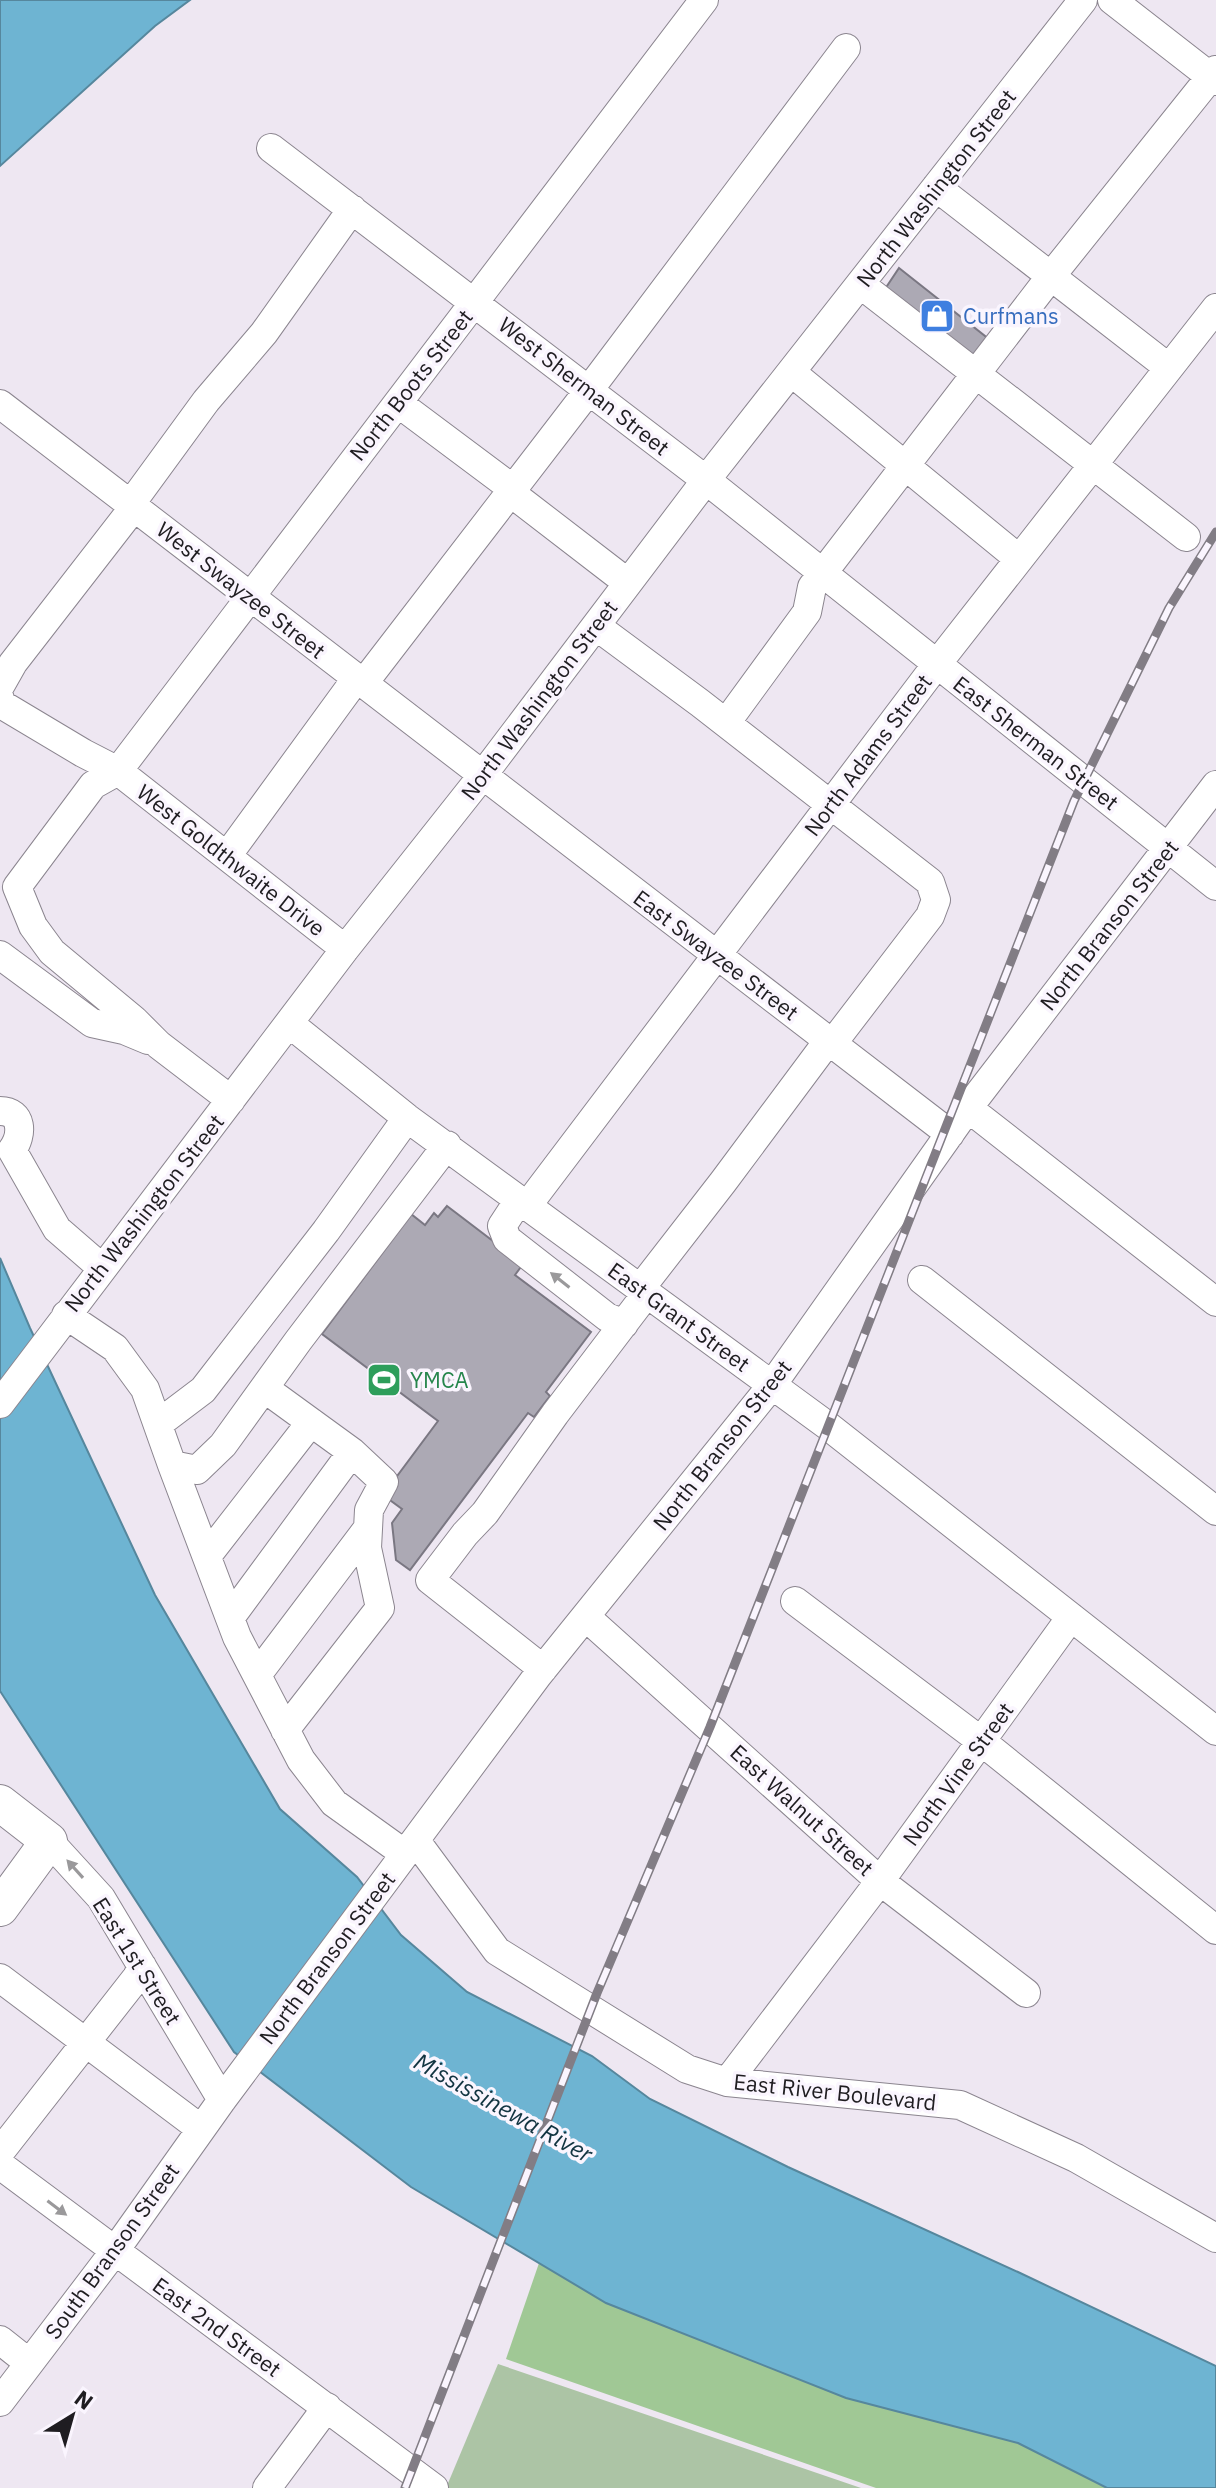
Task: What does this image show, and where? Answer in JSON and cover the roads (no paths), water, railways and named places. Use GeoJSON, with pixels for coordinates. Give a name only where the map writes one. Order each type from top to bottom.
{"type":"FeatureCollection","features":[{"type":"Feature","properties":{"kind":"main road","name":"East 1st Street"},"geometry":{"type":"LineString","coordinates":[[0,1803],[49,1841]]}},
{"type":"Feature","properties":{"kind":"main road"},"geometry":{"type":"LineString","coordinates":[[0,1908],[49,1841]]}},
{"type":"Feature","properties":{"kind":"street","name":"North Boots Street"},"geometry":{"type":"LineString","coordinates":[[159,1045],[134,1020],[52,952],[33,926],[17,887],[93,785],[118,771],[704,0]]}},
{"type":"Feature","properties":{"kind":"street","name":"North Washington Street"},"geometry":{"type":"LineString","coordinates":[[0,1404],[706,480],[1083,0]]}},
{"type":"Feature","properties":{"kind":"street"},"geometry":{"type":"LineString","coordinates":[[726,723],[807,612],[812,587],[1051,276],[1214,76],[1112,0]]}},
{"type":"Feature","properties":{"kind":"street"},"geometry":{"type":"LineString","coordinates":[[227,856],[512,491],[846,48]]}},
{"type":"Feature","properties":{"kind":"street","name":"West Sherman Street"},"geometry":{"type":"LineString","coordinates":[[271,148],[706,480]]}},
{"type":"Feature","properties":{"kind":"street"},"geometry":{"type":"LineString","coordinates":[[936,187],[1169,368]]}},
{"type":"Feature","properties":{"kind":"street"},"geometry":{"type":"LineString","coordinates":[[94,590],[95,578],[206,401],[264,333],[352,209]]}},
{"type":"Feature","properties":{"kind":"street"},"geometry":{"type":"LineString","coordinates":[[860,284],[1186,537]]}},
{"type":"Feature","properties":{"kind":"street","name":"North Adams Street"},"geometry":{"type":"LineString","coordinates":[[624,1324],[607,1317],[507,1239],[502,1226],[717,956],[937,664],[1216,308]]}},
{"type":"Feature","properties":{"kind":"street"},"geometry":{"type":"LineString","coordinates":[[791,372],[1019,559]]}},
{"type":"Feature","properties":{"kind":"street"},"geometry":{"type":"LineString","coordinates":[[398,403],[628,583]]}},
{"type":"Feature","properties":{"kind":"street","name":"West Swayzee Street"},"geometry":{"type":"LineString","coordinates":[[0,404],[482,776]]}},
{"type":"Feature","properties":{"kind":"street","name":"East Sherman Street"},"geometry":{"type":"LineString","coordinates":[[706,480],[1216,886]]}},
{"type":"Feature","properties":{"kind":"street"},"geometry":{"type":"LineString","coordinates":[[0,686],[13,663],[136,509]]}},
{"type":"Feature","properties":{"kind":"street"},"geometry":{"type":"LineString","coordinates":[[543,1669],[430,1580],[485,1513],[624,1324],[643,1291],[723,1182],[930,916],[936,900],[930,882],[596,626]]}},
{"type":"Feature","properties":{"kind":"street","name":"West Goldthwaite Drive"},"geometry":{"type":"LineString","coordinates":[[0,699],[1,704],[118,771],[345,949]]}},
{"type":"Feature","properties":{"kind":"street","name":"East Swayzee Street"},"geometry":{"type":"LineString","coordinates":[[482,776],[950,1134]]}},
{"type":"Feature","properties":{"kind":"street","name":"North Branson Street"},"geometry":{"type":"LineString","coordinates":[[222,2100],[543,1669],[772,1385],[968,1108],[1216,785]]}},
{"type":"Feature","properties":{"kind":"street"},"geometry":{"type":"LineString","coordinates":[[0,955],[92,1023],[124,1030],[159,1045],[231,1100]]}},
{"type":"Feature","properties":{"kind":"street","name":"East Grant Street"},"geometry":{"type":"LineString","coordinates":[[290,1024],[407,1118],[772,1385],[1216,1731]]}},
{"type":"Feature","properties":{"kind":"street"},"geometry":{"type":"LineString","coordinates":[[968,1108],[1216,1302]]}},
{"type":"Feature","properties":{"kind":"street"},"geometry":{"type":"LineString","coordinates":[[0,1111],[8,1111],[16,1117],[20,1133],[6,1149],[57,1229],[102,1268]]}},
{"type":"Feature","properties":{"kind":"street"},"geometry":{"type":"LineString","coordinates":[[158,1424],[203,1390],[326,1231],[407,1118]]}},
{"type":"Feature","properties":{"kind":"street"},"geometry":{"type":"LineString","coordinates":[[172,1465],[197,1470],[223,1445],[447,1145]]}},
{"type":"Feature","properties":{"kind":"street"},"geometry":{"type":"LineString","coordinates":[[922,1280],[1216,1511]]}},
{"type":"Feature","properties":{"kind":"street","name":"East River Boulevard"},"geometry":{"type":"LineString","coordinates":[[59,1324],[115,1348],[145,1389],[230,1618],[301,1760],[334,1803],[406,1853],[497,1951],[687,2069],[727,2082],[960,2105],[1076,2158],[1216,2238]]}},
{"type":"Feature","properties":{"kind":"street"},"geometry":{"type":"LineString","coordinates":[[264,1388],[352,1452],[384,1482],[369,1510],[367,1548],[380,1608],[285,1730]]}},
{"type":"Feature","properties":{"kind":"street"},"geometry":{"type":"LineString","coordinates":[[207,1556],[311,1422]]}},
{"type":"Feature","properties":{"kind":"street"},"geometry":{"type":"LineString","coordinates":[[230,1618],[352,1452]]}},
{"type":"Feature","properties":{"kind":"street"},"geometry":{"type":"LineString","coordinates":[[257,1675],[368,1528]]}},
{"type":"Feature","properties":{"kind":"street"},"geometry":{"type":"LineString","coordinates":[[795,1601],[981,1741],[1216,1930]]}},
{"type":"Feature","properties":{"kind":"street","name":"East Walnut Street"},"geometry":{"type":"LineString","coordinates":[[586,1617],[880,1881],[1026,1993]]}},
{"type":"Feature","properties":{"kind":"street","name":"North Vine Street"},"geometry":{"type":"LineString","coordinates":[[727,2082],[880,1881],[1071,1617]]}},
{"type":"Feature","properties":{"kind":"street","name":"East 1st Street"},"geometry":{"type":"LineString","coordinates":[[49,1841],[101,1898],[222,2100]]}},
{"type":"Feature","properties":{"kind":"street"},"geometry":{"type":"LineString","coordinates":[[0,2152],[137,1977],[142,1966]]}},
{"type":"Feature","properties":{"kind":"street"},"geometry":{"type":"LineString","coordinates":[[0,1978],[201,2129]]}},
{"type":"Feature","properties":{"kind":"street","name":"South Branson Street"},"geometry":{"type":"LineString","coordinates":[[0,2402],[114,2252],[222,2100]]}},
{"type":"Feature","properties":{"kind":"street","name":"East 2nd Street"},"geometry":{"type":"LineString","coordinates":[[0,2165],[434,2488]]}},
{"type":"Feature","properties":{"kind":"street"},"geometry":{"type":"LineString","coordinates":[[0,2340],[29,2363]]}},
{"type":"Feature","properties":{"kind":"street"},"geometry":{"type":"LineString","coordinates":[[267,2488],[327,2407]]}},
{"type":"Feature","properties":{"kind":"water"},"geometry":{"type":"Polygon","coordinates":[[[0,0],[190,0],[155,26],[0,166],[0,0]]]}},
{"type":"Feature","properties":{"kind":"water","name":"Mississinewa River"},"geometry":{"type":"Polygon","coordinates":[[[0,1258],[155,1595],[280,1809],[357,1877],[401,1935],[467,1992],[592,2056],[650,2099],[788,2167],[1216,2366],[1216,2488],[1107,2488],[1018,2443],[846,2398],[606,2303],[411,2187],[234,2052],[0,1691],[0,1258]]]}},
{"type":"Feature","properties":{"kind":"railway"},"geometry":{"type":"LineString","coordinates":[[405,2488],[597,1993],[710,1727],[1074,801],[1169,608],[1216,532]]}},
{"type":"Feature","properties":{"kind":"place","name":"Curfmans"},"geometry":{"type":"Point","coordinates":[937,316]}},
{"type":"Feature","properties":{"kind":"place","name":"YMCA"},"geometry":{"type":"Point","coordinates":[384,1380]}}]}
